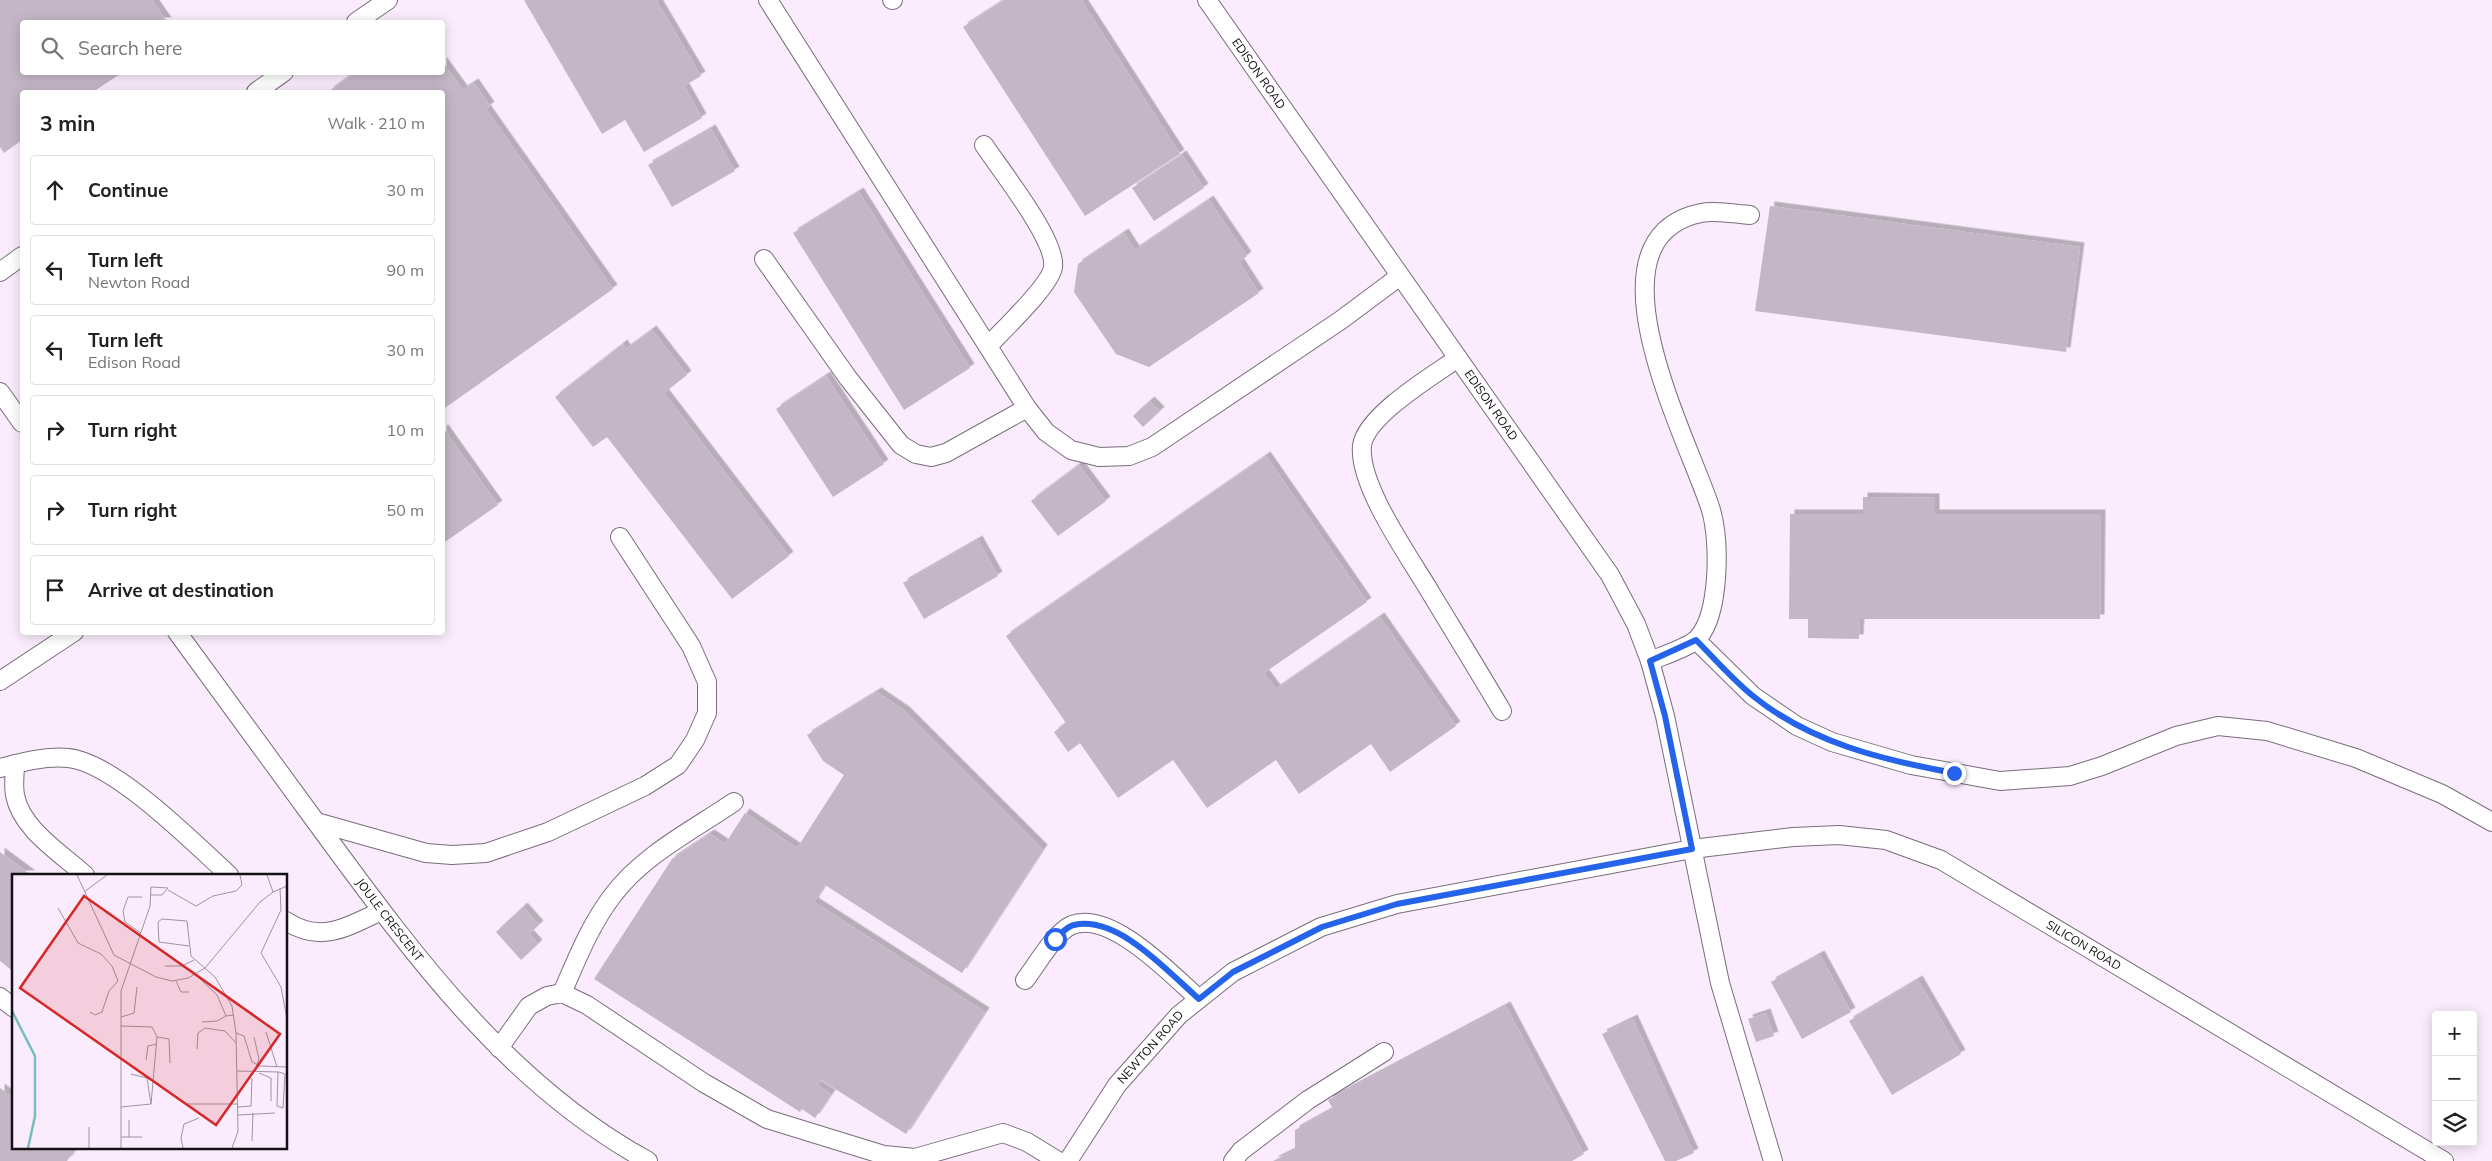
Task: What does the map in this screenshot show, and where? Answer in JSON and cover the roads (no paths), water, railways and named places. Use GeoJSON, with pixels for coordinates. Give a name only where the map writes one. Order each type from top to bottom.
{"type":"FeatureCollection","features":[{"type":"Feature","properties":{"kind":"lane"},"geometry":{"type":"LineString","coordinates":[[359,20],[388,0]]}},
{"type":"Feature","properties":{"kind":"lane"},"geometry":{"type":"LineString","coordinates":[[768,0],[1027,408],[1046,432],[1071,450],[1099,457],[1130,456],[1152,447],[1341,320],[1400,276]]}},
{"type":"Feature","properties":{"kind":"lane","name":"EDISON ROAD"},"geometry":{"type":"LineString","coordinates":[[1207,0],[1610,575],[1636,624],[1650,661],[1665,716],[1720,983],[1773,1161]]}},
{"type":"Feature","properties":{"kind":"lane"},"geometry":{"type":"LineString","coordinates":[[259,90],[280,75]]}},
{"type":"Feature","properties":{"kind":"lane"},"geometry":{"type":"LineString","coordinates":[[984,145],[1039,226],[1051,248],[1054,268],[1042,288],[988,346]]}},
{"type":"Feature","properties":{"kind":"lane"},"geometry":{"type":"LineString","coordinates":[[1650,661],[1696,640],[1707,626],[1716,593],[1716,557],[1711,512],[1659,370],[1646,322],[1644,283],[1649,254],[1663,232],[1683,218],[1703,212],[1750,215]]}},
{"type":"Feature","properties":{"kind":"lane"},"geometry":{"type":"LineString","coordinates":[[0,272],[20,257]]}},
{"type":"Feature","properties":{"kind":"lane"},"geometry":{"type":"LineString","coordinates":[[764,259],[901,445],[916,454],[931,457],[946,453],[1027,408]]}},
{"type":"Feature","properties":{"kind":"lane"},"geometry":{"type":"LineString","coordinates":[[1458,358],[1394,404],[1372,423],[1362,445],[1365,471],[1381,509],[1502,711]]}},
{"type":"Feature","properties":{"kind":"lane"},"geometry":{"type":"LineString","coordinates":[[0,392],[20,420]]}},
{"type":"Feature","properties":{"kind":"lane"},"geometry":{"type":"LineString","coordinates":[[316,822],[426,853],[452,855],[486,853],[548,832],[645,786],[678,765],[695,740],[706,713],[707,682],[692,646],[620,537]]}},
{"type":"Feature","properties":{"kind":"lane"},"geometry":{"type":"LineString","coordinates":[[0,681],[69,635]]}},
{"type":"Feature","properties":{"kind":"lane","name":"JOULE CRESCENT"},"geometry":{"type":"LineString","coordinates":[[179,635],[380,911],[440,985],[499,1048],[572,1114],[648,1161]]}},
{"type":"Feature","properties":{"kind":"lane"},"geometry":{"type":"LineString","coordinates":[[1696,640],[1753,696],[1798,726],[1832,742],[1911,765],[2000,781],[2070,776],[2102,766],[2176,736],[2218,726],[2267,730],[2356,758],[2442,794],[2492,822]]}},
{"type":"Feature","properties":{"kind":"lane"},"geometry":{"type":"LineString","coordinates":[[84,874],[30,825],[20,810],[7,766],[31,760],[69,758],[107,772],[156,809],[228,874]]}},
{"type":"Feature","properties":{"kind":"lane"},"geometry":{"type":"LineString","coordinates":[[562,993],[589,932],[614,894],[648,859],[734,802]]}},
{"type":"Feature","properties":{"kind":"lane","name":"SILICON ROAD"},"geometry":{"type":"LineString","coordinates":[[1692,849],[1793,837],[1839,835],[1886,840],[1941,860],[2444,1161]]}},
{"type":"Feature","properties":{"kind":"lane","name":"NEWTON ROAD"},"geometry":{"type":"LineString","coordinates":[[1068,1161],[1117,1084],[1179,1015],[1233,972],[1322,927],[1397,904],[1692,849]]}},
{"type":"Feature","properties":{"kind":"lane"},"geometry":{"type":"LineString","coordinates":[[288,922],[300,930],[319,934],[344,928],[380,911]]}},
{"type":"Feature","properties":{"kind":"lane"},"geometry":{"type":"LineString","coordinates":[[1025,980],[1055,939],[1072,925],[1094,923],[1124,935],[1199,999]]}},
{"type":"Feature","properties":{"kind":"lane"},"geometry":{"type":"LineString","coordinates":[[499,1048],[529,1006],[547,996],[562,993],[587,1006],[704,1083],[767,1119],[884,1155],[915,1158],[1003,1133],[1027,1142],[1058,1161]]}},
{"type":"Feature","properties":{"kind":"lane"},"geometry":{"type":"LineString","coordinates":[[0,997],[12,1006]]}},
{"type":"Feature","properties":{"kind":"lane"},"geometry":{"type":"LineString","coordinates":[[1233,1161],[1241,1151],[1284,1117],[1384,1052]]}}]}
